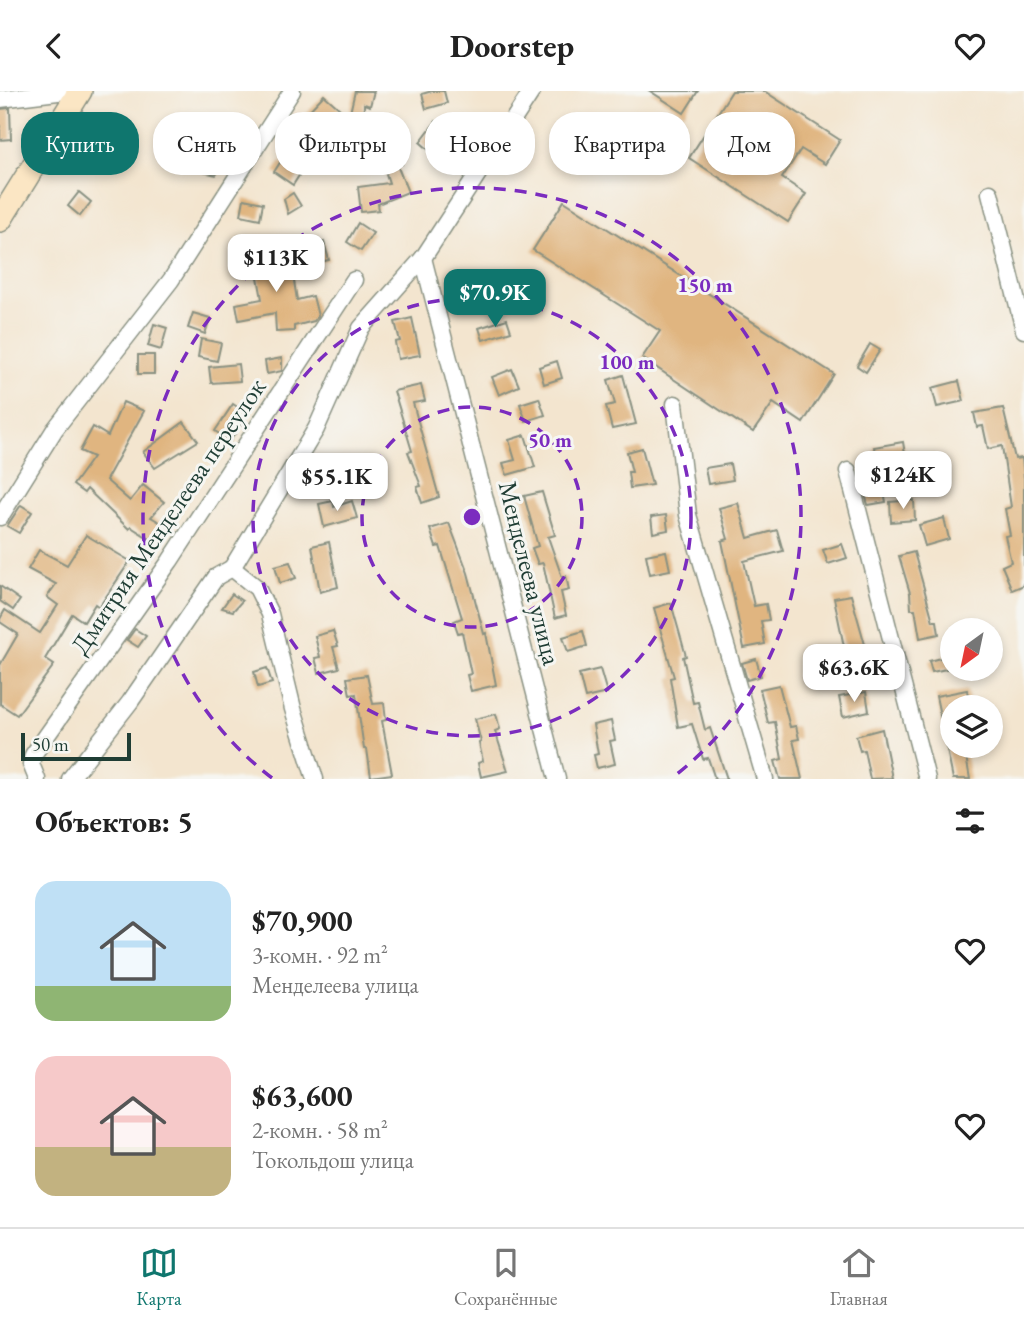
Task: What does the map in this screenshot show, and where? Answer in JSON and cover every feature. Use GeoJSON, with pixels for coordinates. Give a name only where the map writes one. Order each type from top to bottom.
{"type":"FeatureCollection","features":[{"type":"Feature","properties":{"kind":"street"},"geometry":{"type":"LineString","coordinates":[[0,99],[66,91]]}},
{"type":"Feature","properties":{"kind":"street"},"geometry":{"type":"LineString","coordinates":[[0,219],[80,91]]}},
{"type":"Feature","properties":{"kind":"street"},"geometry":{"type":"LineString","coordinates":[[0,517],[55,429],[171,280],[292,91]]}},
{"type":"Feature","properties":{"kind":"street"},"geometry":{"type":"LineString","coordinates":[[70,779],[130,702],[216,577],[232,568],[316,429],[361,328],[423,258],[532,91]]}},
{"type":"Feature","properties":{"kind":"street"},"geometry":{"type":"LineString","coordinates":[[990,193],[1024,330]]}},
{"type":"Feature","properties":{"kind":"street","name":"Менделеева улица"},"geometry":{"type":"LineString","coordinates":[[423,258],[558,779]]}},
{"type":"Feature","properties":{"kind":"street","name":"Дмитрия Менделеева переулок"},"geometry":{"type":"LineString","coordinates":[[31,774],[33,755],[170,561],[354,280]]}},
{"type":"Feature","properties":{"kind":"street"},"geometry":{"type":"LineString","coordinates":[[675,404],[688,515],[765,779]]}},
{"type":"Feature","properties":{"kind":"street"},"geometry":{"type":"LineString","coordinates":[[848,471],[927,779]]}},
{"type":"Feature","properties":{"kind":"street"},"geometry":{"type":"LineString","coordinates":[[232,568],[257,588],[270,614],[293,709],[315,779]]}},
{"type":"Feature","properties":{"kind":"building"},"geometry":{"type":"Polygon","coordinates":[[[355,91],[374,91],[370,106],[364,104],[364,112],[350,112],[355,91]]]}},
{"type":"Feature","properties":{"kind":"building"},"geometry":{"type":"Polygon","coordinates":[[[444,91],[447,103],[426,109],[422,94],[444,91]]]}},
{"type":"Feature","properties":{"kind":"building"},"geometry":{"type":"Polygon","coordinates":[[[650,91],[698,91],[682,112],[650,91]]]}},
{"type":"Feature","properties":{"kind":"building"},"geometry":{"type":"Polygon","coordinates":[[[732,91],[764,91],[840,140],[825,164],[801,149],[795,158],[795,112],[719,112],[732,91]]]}},
{"type":"Feature","properties":{"kind":"building"},"geometry":{"type":"Polygon","coordinates":[[[324,95],[340,109],[337,112],[308,112],[324,95]]]}},
{"type":"Feature","properties":{"kind":"building"},"geometry":{"type":"Polygon","coordinates":[[[10,108],[11,139],[0,140],[0,109],[10,108]]]}},
{"type":"Feature","properties":{"kind":"building"},"geometry":{"type":"Polygon","coordinates":[[[704,135],[704,168],[690,156],[704,135]]]}},
{"type":"Feature","properties":{"kind":"building"},"geometry":{"type":"Polygon","coordinates":[[[278,175],[299,175],[293,185],[278,175]]]}},
{"type":"Feature","properties":{"kind":"building"},"geometry":{"type":"Polygon","coordinates":[[[386,175],[401,175],[408,192],[378,204],[379,210],[361,212],[358,187],[389,183],[386,175]]]}},
{"type":"Feature","properties":{"kind":"building"},"geometry":{"type":"Polygon","coordinates":[[[715,175],[784,175],[782,178],[806,194],[788,222],[715,175]]]}},
{"type":"Feature","properties":{"kind":"building"},"geometry":{"type":"Polygon","coordinates":[[[79,192],[91,202],[80,216],[68,206],[79,192]]]}},
{"type":"Feature","properties":{"kind":"building"},"geometry":{"type":"Polygon","coordinates":[[[293,193],[301,206],[288,214],[284,199],[293,193]]]}},
{"type":"Feature","properties":{"kind":"building"},"geometry":{"type":"Polygon","coordinates":[[[244,199],[263,203],[260,219],[241,215],[244,199]]]}},
{"type":"Feature","properties":{"kind":"building"},"geometry":{"type":"Polygon","coordinates":[[[564,201],[834,374],[803,423],[773,403],[753,432],[642,358],[660,331],[533,250],[564,201]]]}},
{"type":"Feature","properties":{"kind":"building"},"geometry":{"type":"Polygon","coordinates":[[[358,223],[373,233],[361,251],[347,242],[358,223]]]}},
{"type":"Feature","properties":{"kind":"building"},"geometry":{"type":"Polygon","coordinates":[[[324,242],[329,260],[301,266],[297,249],[324,242]]]}},
{"type":"Feature","properties":{"kind":"building"},"geometry":{"type":"Polygon","coordinates":[[[276,246],[278,278],[293,275],[297,300],[313,296],[318,316],[314,321],[294,326],[294,331],[276,332],[275,313],[239,320],[236,304],[262,299],[256,266],[248,266],[246,248],[276,246]]]}},
{"type":"Feature","properties":{"kind":"building"},"geometry":{"type":"Polygon","coordinates":[[[193,313],[210,318],[205,334],[188,328],[193,313]]]}},
{"type":"Feature","properties":{"kind":"building"},"geometry":{"type":"Polygon","coordinates":[[[412,318],[420,355],[398,359],[395,342],[400,341],[395,322],[412,318]]]}},
{"type":"Feature","properties":{"kind":"building"},"geometry":{"type":"Polygon","coordinates":[[[507,319],[511,331],[483,340],[479,328],[507,319]]]}},
{"type":"Feature","properties":{"kind":"building"},"geometry":{"type":"Polygon","coordinates":[[[154,324],[167,328],[161,350],[148,346],[154,324]]]}},
{"type":"Feature","properties":{"kind":"building"},"geometry":{"type":"Polygon","coordinates":[[[201,339],[221,343],[217,361],[198,357],[201,339]]]}},
{"type":"Feature","properties":{"kind":"building"},"geometry":{"type":"Polygon","coordinates":[[[870,344],[880,350],[866,372],[857,366],[870,344]]]}},
{"type":"Feature","properties":{"kind":"building"},"geometry":{"type":"Polygon","coordinates":[[[138,355],[154,355],[154,374],[138,374],[138,355]]]}},
{"type":"Feature","properties":{"kind":"building"},"geometry":{"type":"Polygon","coordinates":[[[282,358],[282,371],[267,374],[265,361],[282,358]]]}},
{"type":"Feature","properties":{"kind":"building"},"geometry":{"type":"Polygon","coordinates":[[[557,361],[562,378],[544,384],[539,367],[557,361]]]}},
{"type":"Feature","properties":{"kind":"building"},"geometry":{"type":"Polygon","coordinates":[[[238,364],[240,381],[211,383],[209,367],[238,364]]]}},
{"type":"Feature","properties":{"kind":"building"},"geometry":{"type":"Polygon","coordinates":[[[512,369],[519,386],[499,395],[492,377],[512,369]]]}},
{"type":"Feature","properties":{"kind":"building"},"geometry":{"type":"Polygon","coordinates":[[[623,375],[636,424],[612,429],[606,406],[615,404],[608,380],[623,375]]]}},
{"type":"Feature","properties":{"kind":"building"},"geometry":{"type":"Polygon","coordinates":[[[959,381],[964,401],[937,407],[932,388],[959,381]]]}},
{"type":"Feature","properties":{"kind":"building"},"geometry":{"type":"Polygon","coordinates":[[[421,385],[425,401],[413,403],[439,497],[422,503],[417,487],[421,486],[408,452],[412,451],[394,391],[421,385]]]}},
{"type":"Feature","properties":{"kind":"building"},"geometry":{"type":"Polygon","coordinates":[[[539,398],[545,415],[526,421],[520,404],[539,398]]]}},
{"type":"Feature","properties":{"kind":"building"},"geometry":{"type":"Polygon","coordinates":[[[123,402],[144,411],[106,480],[130,501],[143,485],[164,502],[151,517],[168,527],[158,544],[131,527],[129,529],[87,489],[84,493],[73,485],[93,457],[80,451],[93,427],[108,436],[123,402]]]}},
{"type":"Feature","properties":{"kind":"building"},"geometry":{"type":"Polygon","coordinates":[[[233,404],[248,414],[230,441],[215,431],[233,404]]]}},
{"type":"Feature","properties":{"kind":"building"},"geometry":{"type":"Polygon","coordinates":[[[1003,408],[1015,459],[1022,458],[1024,478],[1024,585],[1012,590],[1002,566],[1011,562],[1005,536],[1010,535],[1005,509],[1011,507],[1002,446],[988,449],[983,426],[977,427],[974,413],[1003,408]]]}},
{"type":"Feature","properties":{"kind":"building"},"geometry":{"type":"Polygon","coordinates":[[[184,422],[198,441],[155,468],[143,452],[184,422]]]}},
{"type":"Feature","properties":{"kind":"building"},"geometry":{"type":"Polygon","coordinates":[[[525,435],[535,467],[507,475],[503,463],[515,460],[509,440],[525,435]]]}},
{"type":"Feature","properties":{"kind":"building"},"geometry":{"type":"Polygon","coordinates":[[[903,442],[906,460],[877,465],[874,447],[903,442]]]}},
{"type":"Feature","properties":{"kind":"building"},"geometry":{"type":"Polygon","coordinates":[[[642,448],[652,485],[630,488],[628,472],[632,472],[627,452],[642,448]]]}},
{"type":"Feature","properties":{"kind":"building"},"geometry":{"type":"Polygon","coordinates":[[[730,464],[733,480],[708,484],[705,468],[730,464]]]}},
{"type":"Feature","properties":{"kind":"building"},"geometry":{"type":"Polygon","coordinates":[[[882,482],[886,502],[868,505],[863,486],[882,482]]]}},
{"type":"Feature","properties":{"kind":"building"},"geometry":{"type":"Polygon","coordinates":[[[542,492],[555,535],[548,537],[562,577],[566,576],[569,590],[561,592],[566,615],[555,618],[543,563],[538,564],[532,548],[538,546],[524,496],[542,492]]]}},
{"type":"Feature","properties":{"kind":"building"},"geometry":{"type":"Polygon","coordinates":[[[914,500],[915,520],[891,522],[890,502],[914,500]]]}},
{"type":"Feature","properties":{"kind":"building"},"geometry":{"type":"Polygon","coordinates":[[[333,501],[334,507],[352,501],[357,518],[324,527],[319,504],[333,501]]]}},
{"type":"Feature","properties":{"kind":"building"},"geometry":{"type":"Polygon","coordinates":[[[738,503],[748,538],[777,530],[783,551],[744,561],[754,606],[766,604],[769,620],[761,621],[765,644],[744,648],[722,541],[728,539],[719,508],[738,503]]]}},
{"type":"Feature","properties":{"kind":"building"},"geometry":{"type":"Polygon","coordinates":[[[21,505],[32,512],[19,533],[7,526],[21,505]]]}},
{"type":"Feature","properties":{"kind":"building"},"geometry":{"type":"Polygon","coordinates":[[[666,515],[668,530],[653,533],[651,517],[666,515]]]}},
{"type":"Feature","properties":{"kind":"building"},"geometry":{"type":"Polygon","coordinates":[[[944,518],[949,539],[925,546],[919,525],[944,518]]]}},
{"type":"Feature","properties":{"kind":"building"},"geometry":{"type":"Polygon","coordinates":[[[449,523],[468,573],[484,634],[486,633],[496,685],[471,691],[467,675],[471,674],[462,632],[458,633],[454,621],[462,618],[440,546],[436,547],[430,529],[449,523]]]}},
{"type":"Feature","properties":{"kind":"building"},"geometry":{"type":"Polygon","coordinates":[[[86,535],[130,561],[99,607],[95,604],[84,622],[72,614],[45,659],[54,665],[17,715],[0,704],[0,665],[18,634],[0,622],[0,619],[5,610],[40,633],[58,605],[47,597],[56,584],[28,569],[39,550],[67,565],[86,535]]]}},
{"type":"Feature","properties":{"kind":"building"},"geometry":{"type":"Polygon","coordinates":[[[329,542],[338,587],[320,592],[312,546],[329,542]]]}},
{"type":"Feature","properties":{"kind":"building"},"geometry":{"type":"Polygon","coordinates":[[[842,544],[847,558],[828,564],[823,550],[842,544]]]}},
{"type":"Feature","properties":{"kind":"building"},"geometry":{"type":"Polygon","coordinates":[[[666,551],[670,570],[650,574],[646,555],[666,551]]]}},
{"type":"Feature","properties":{"kind":"building"},"geometry":{"type":"Polygon","coordinates":[[[914,552],[939,634],[920,638],[915,609],[911,609],[910,593],[899,556],[914,552]]]}},
{"type":"Feature","properties":{"kind":"building"},"geometry":{"type":"Polygon","coordinates":[[[290,562],[296,578],[280,583],[275,566],[290,562]]]}},
{"type":"Feature","properties":{"kind":"building"},"geometry":{"type":"Polygon","coordinates":[[[0,586],[20,600],[13,610],[0,601],[0,586]]]}},
{"type":"Feature","properties":{"kind":"building"},"geometry":{"type":"Polygon","coordinates":[[[232,594],[242,601],[233,611],[222,608],[232,594]]]}},
{"type":"Feature","properties":{"kind":"building"},"geometry":{"type":"Polygon","coordinates":[[[851,595],[871,666],[849,671],[834,598],[851,595]]]}},
{"type":"Feature","properties":{"kind":"building"},"geometry":{"type":"Polygon","coordinates":[[[671,603],[686,656],[683,657],[693,703],[698,702],[705,730],[710,728],[727,779],[715,779],[708,758],[703,759],[692,724],[678,727],[670,678],[674,677],[654,608],[671,603]]]}},
{"type":"Feature","properties":{"kind":"building"},"geometry":{"type":"Polygon","coordinates":[[[135,629],[146,636],[138,647],[127,640],[135,629]]]}},
{"type":"Feature","properties":{"kind":"building"},"geometry":{"type":"Polygon","coordinates":[[[333,631],[338,646],[333,647],[339,668],[319,673],[315,658],[320,657],[315,636],[333,631]]]}},
{"type":"Feature","properties":{"kind":"building"},"geometry":{"type":"Polygon","coordinates":[[[583,631],[587,646],[568,652],[563,637],[583,631]]]}},
{"type":"Feature","properties":{"kind":"building"},"geometry":{"type":"Polygon","coordinates":[[[940,658],[940,670],[932,672],[929,661],[940,658]]]}},
{"type":"Feature","properties":{"kind":"building"},"geometry":{"type":"Polygon","coordinates":[[[756,659],[761,676],[747,680],[742,663],[756,659]]]}},
{"type":"Feature","properties":{"kind":"building"},"geometry":{"type":"Polygon","coordinates":[[[267,668],[272,683],[258,687],[254,672],[267,668]]]}},
{"type":"Feature","properties":{"kind":"building"},"geometry":{"type":"Polygon","coordinates":[[[600,669],[607,693],[585,698],[579,674],[600,669]]]}},
{"type":"Feature","properties":{"kind":"building"},"geometry":{"type":"Polygon","coordinates":[[[367,675],[373,704],[384,703],[386,720],[382,721],[392,774],[371,777],[356,694],[350,695],[347,678],[367,675]]]}},
{"type":"Feature","properties":{"kind":"building"},"geometry":{"type":"Polygon","coordinates":[[[779,685],[790,727],[796,726],[799,739],[793,740],[802,779],[780,779],[775,761],[782,759],[775,722],[768,723],[760,689],[779,685]]]}},
{"type":"Feature","properties":{"kind":"building"},"geometry":{"type":"Polygon","coordinates":[[[967,690],[968,695],[941,695],[967,690]]]}},
{"type":"Feature","properties":{"kind":"building"},"geometry":{"type":"Polygon","coordinates":[[[866,692],[869,711],[843,717],[839,697],[866,692]]]}},
{"type":"Feature","properties":{"kind":"building"},"geometry":{"type":"Polygon","coordinates":[[[940,695],[940,716],[936,696],[940,695]]]}},
{"type":"Feature","properties":{"kind":"building"},"geometry":{"type":"Polygon","coordinates":[[[496,714],[500,729],[495,731],[508,771],[481,777],[478,763],[483,761],[475,719],[496,714]]]}},
{"type":"Feature","properties":{"kind":"building"},"geometry":{"type":"Polygon","coordinates":[[[611,721],[615,740],[610,741],[615,764],[597,768],[594,755],[598,754],[593,725],[611,721]]]}},
{"type":"Feature","properties":{"kind":"building"},"geometry":{"type":"Polygon","coordinates":[[[882,729],[892,778],[870,779],[864,750],[860,751],[856,736],[882,729]]]}},
{"type":"Feature","properties":{"kind":"building"},"geometry":{"type":"Polygon","coordinates":[[[949,758],[966,758],[970,779],[953,779],[949,758]]]}}]}
